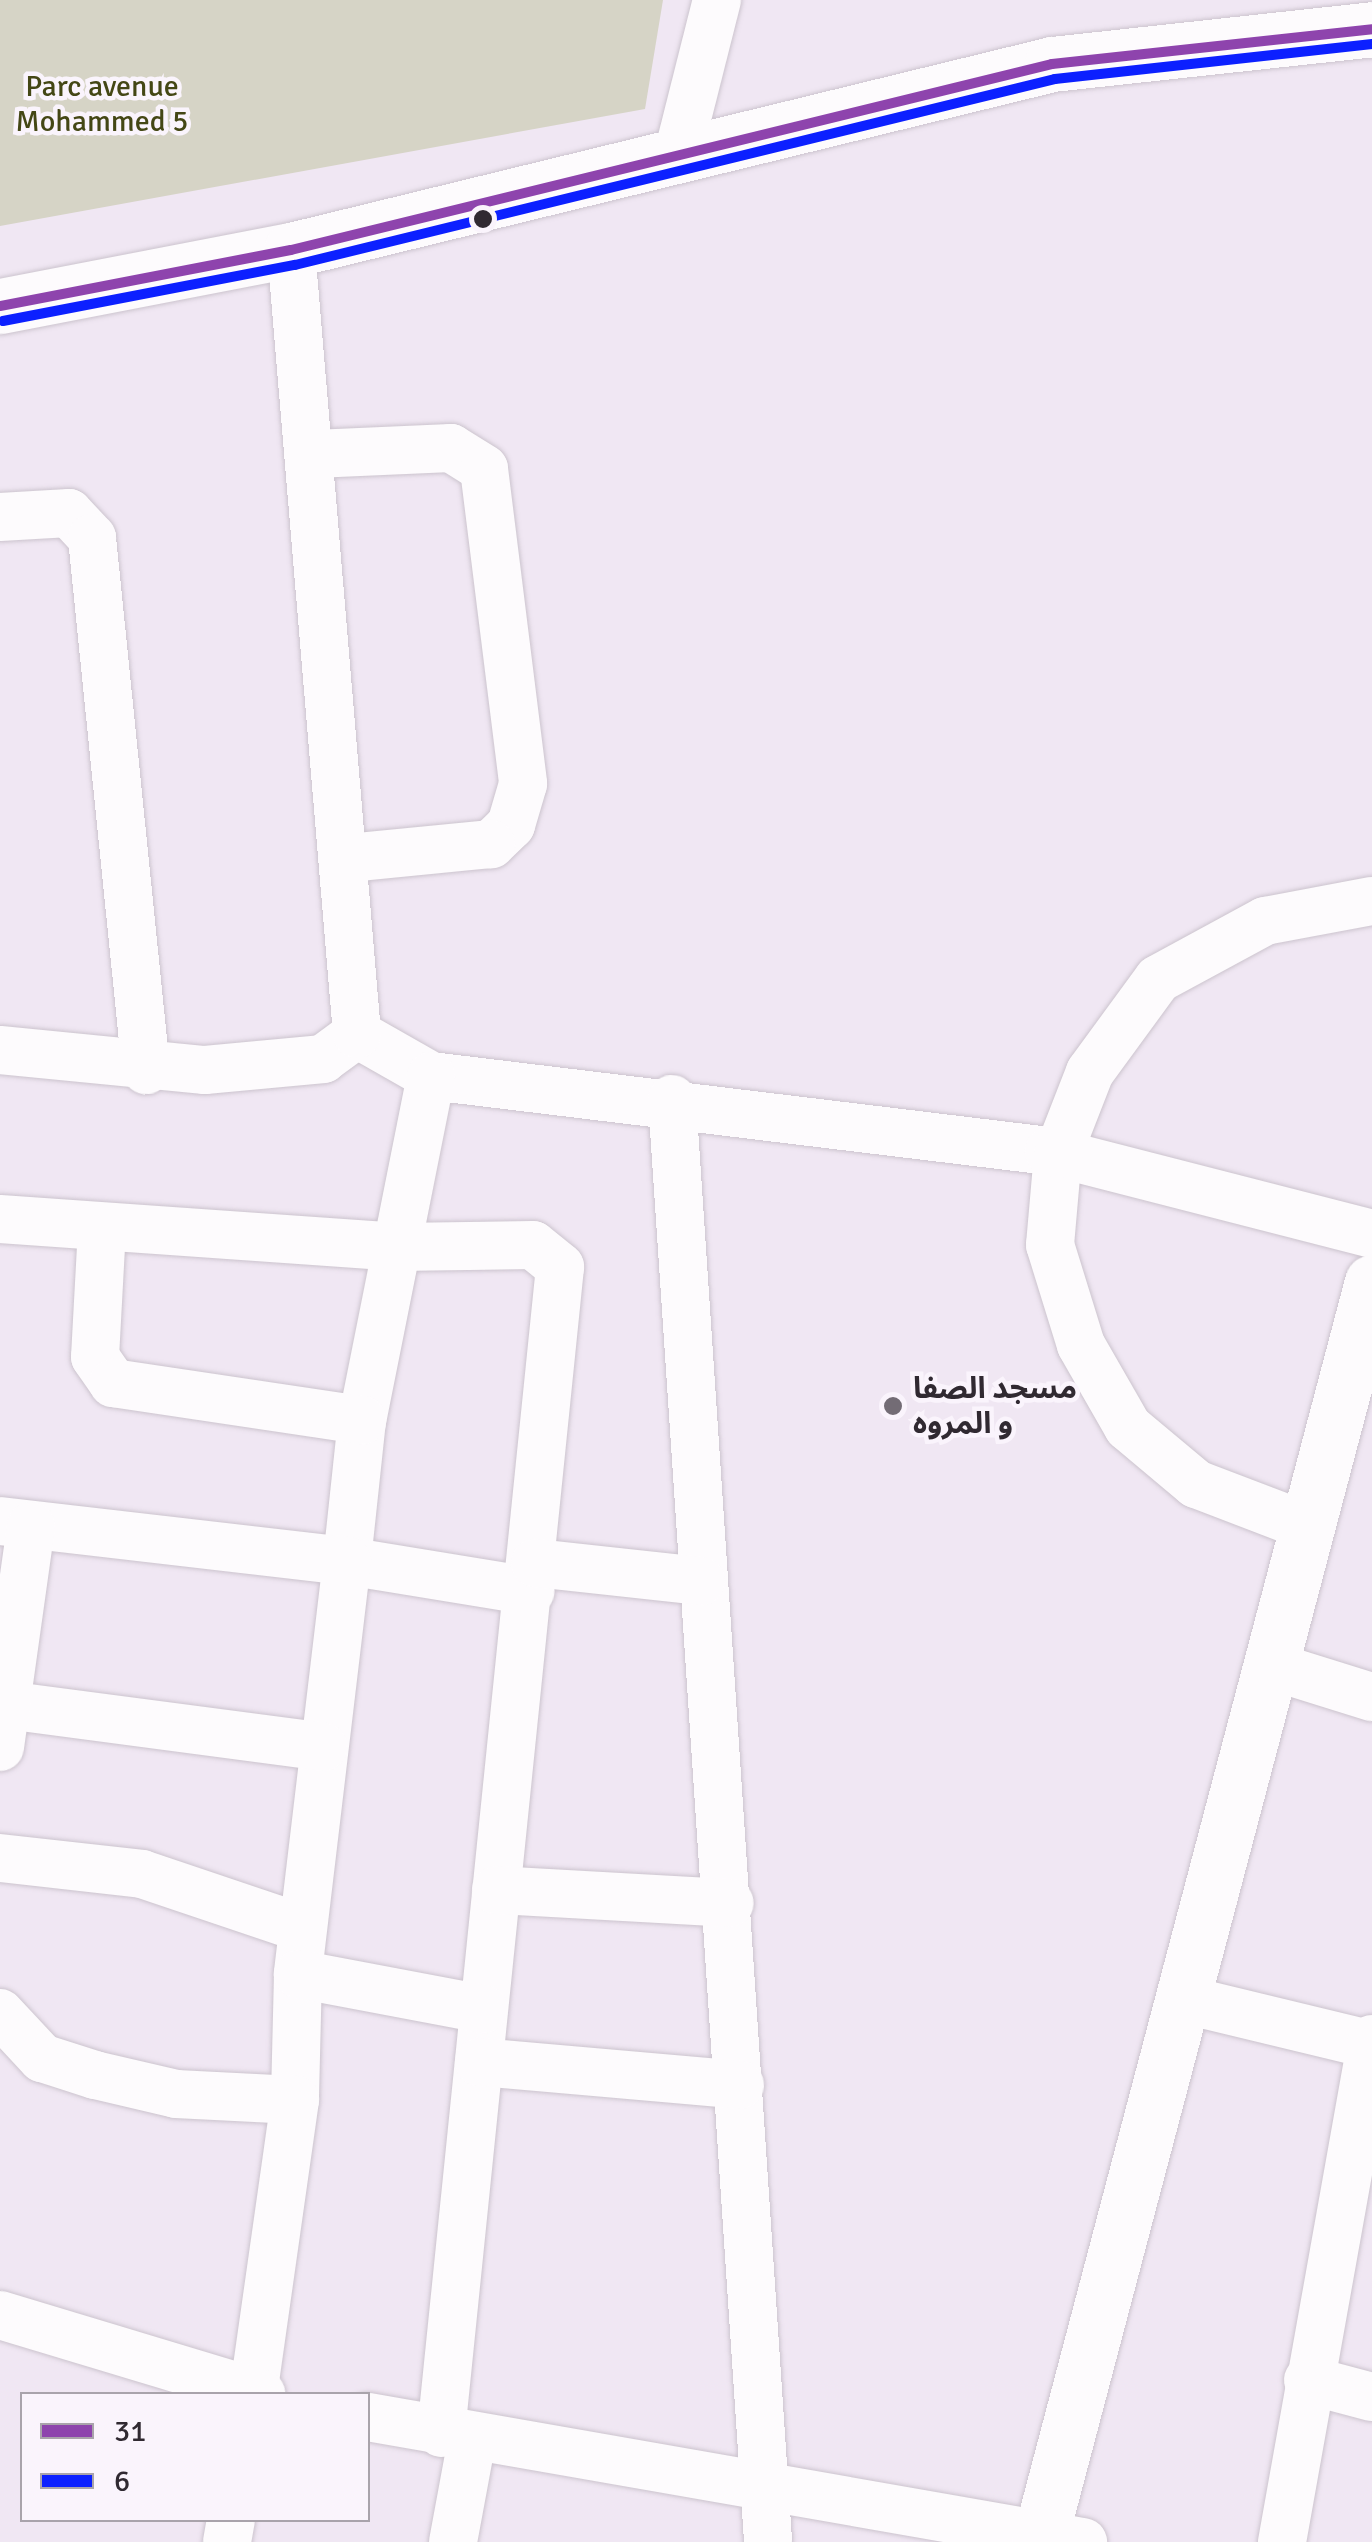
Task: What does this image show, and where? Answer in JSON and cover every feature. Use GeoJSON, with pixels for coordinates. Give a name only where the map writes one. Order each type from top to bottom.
{"type":"FeatureCollection","features":[{"type":"Feature","properties":{"kind":"main road"},"geometry":{"type":"LineString","coordinates":[[0,306],[291,250],[679,150],[1052,64],[1372,28]]}},
{"type":"Feature","properties":{"kind":"main road"},"geometry":{"type":"LineString","coordinates":[[1054,2539],[1182,1998],[1372,1282]]}},
{"type":"Feature","properties":{"kind":"street"},"geometry":{"type":"LineString","coordinates":[[679,150],[716,0]]}},
{"type":"Feature","properties":{"kind":"street"},"geometry":{"type":"LineString","coordinates":[[291,250],[314,454],[347,858],[356,1034]]}},
{"type":"Feature","properties":{"kind":"street"},"geometry":{"type":"LineString","coordinates":[[314,454],[451,448],[484,469],[524,784],[512,825],[490,844],[347,858]]}},
{"type":"Feature","properties":{"kind":"street"},"geometry":{"type":"LineString","coordinates":[[0,516],[70,513],[92,538],[146,1070]]}},
{"type":"Feature","properties":{"kind":"street"},"geometry":{"type":"LineString","coordinates":[[1306,1526],[1196,1484],[1128,1427],[1080,1345],[1050,1245],[1058,1154],[1090,1072],[1158,979],[1264,921],[1372,900]]}},
{"type":"Feature","properties":{"kind":"street"},"geometry":{"type":"LineString","coordinates":[[0,1050],[146,1070],[323,1059],[356,1034]]}},
{"type":"Feature","properties":{"kind":"street"},"geometry":{"type":"LineString","coordinates":[[356,1034],[431,1076],[672,1099],[1058,1154],[1372,1234]]}},
{"type":"Feature","properties":{"kind":"street"},"geometry":{"type":"LineString","coordinates":[[256,2392],[295,2100],[300,1951],[362,1420],[431,1076]]}},
{"type":"Feature","properties":{"kind":"street"},"geometry":{"type":"LineString","coordinates":[[672,1099],[701,1581],[730,1903],[768,2542]]}},
{"type":"Feature","properties":{"kind":"street"},"geometry":{"type":"LineString","coordinates":[[0,1220],[396,1247],[533,1245],[560,1267],[533,1577],[479,2062],[453,2542]]}},
{"type":"Feature","properties":{"kind":"street"},"geometry":{"type":"LineString","coordinates":[[102,1228],[95,1358],[113,1383],[362,1420]]}},
{"type":"Feature","properties":{"kind":"street"},"geometry":{"type":"LineString","coordinates":[[323,1747],[3,1726],[15,1524],[347,1561],[533,1577],[701,1581]]}},
{"type":"Feature","properties":{"kind":"street"},"geometry":{"type":"LineString","coordinates":[[1269,1665],[1372,1697]]}},
{"type":"Feature","properties":{"kind":"street"},"geometry":{"type":"LineString","coordinates":[[0,1858],[142,1874],[300,1951],[484,2008]]}},
{"type":"Feature","properties":{"kind":"street"},"geometry":{"type":"LineString","coordinates":[[496,1890],[730,1903]]}},
{"type":"Feature","properties":{"kind":"street"},"geometry":{"type":"LineString","coordinates":[[1182,1998],[1372,2043],[1354,2222],[1308,2380],[1282,2542]]}},
{"type":"Feature","properties":{"kind":"street"},"geometry":{"type":"LineString","coordinates":[[0,2013],[42,2058],[95,2075],[176,2094],[295,2100]]}},
{"type":"Feature","properties":{"kind":"street"},"geometry":{"type":"LineString","coordinates":[[479,2062],[740,2085]]}},
{"type":"Feature","properties":{"kind":"street"},"geometry":{"type":"LineString","coordinates":[[0,2315],[250,2392]]}},
{"type":"Feature","properties":{"kind":"street"},"geometry":{"type":"LineString","coordinates":[[1308,2380],[1372,2397]]}},
{"type":"Feature","properties":{"kind":"street"},"geometry":{"type":"LineString","coordinates":[[370,2417],[456,2436],[1054,2539]]}},
{"type":"Feature","properties":{"kind":"green space","name":"Parc avenue Mohammed 5"},"geometry":{"type":"Polygon","coordinates":[[[0,0],[663,0],[645,109],[0,226],[0,0]]]}},
{"type":"Feature","properties":{"kind":"transit line","name":"31"},"geometry":{"type":"LineString","coordinates":[[0,306],[291,250],[1052,64],[1372,29]]}},
{"type":"Feature","properties":{"kind":"transit line","name":"6"},"geometry":{"type":"LineString","coordinates":[[3,321],[295,265],[1055,79],[1372,44]]}},
{"type":"Feature","properties":{"kind":"place","name":"مسجد الصفا و المروه"},"geometry":{"type":"Point","coordinates":[893,1406]}}]}
